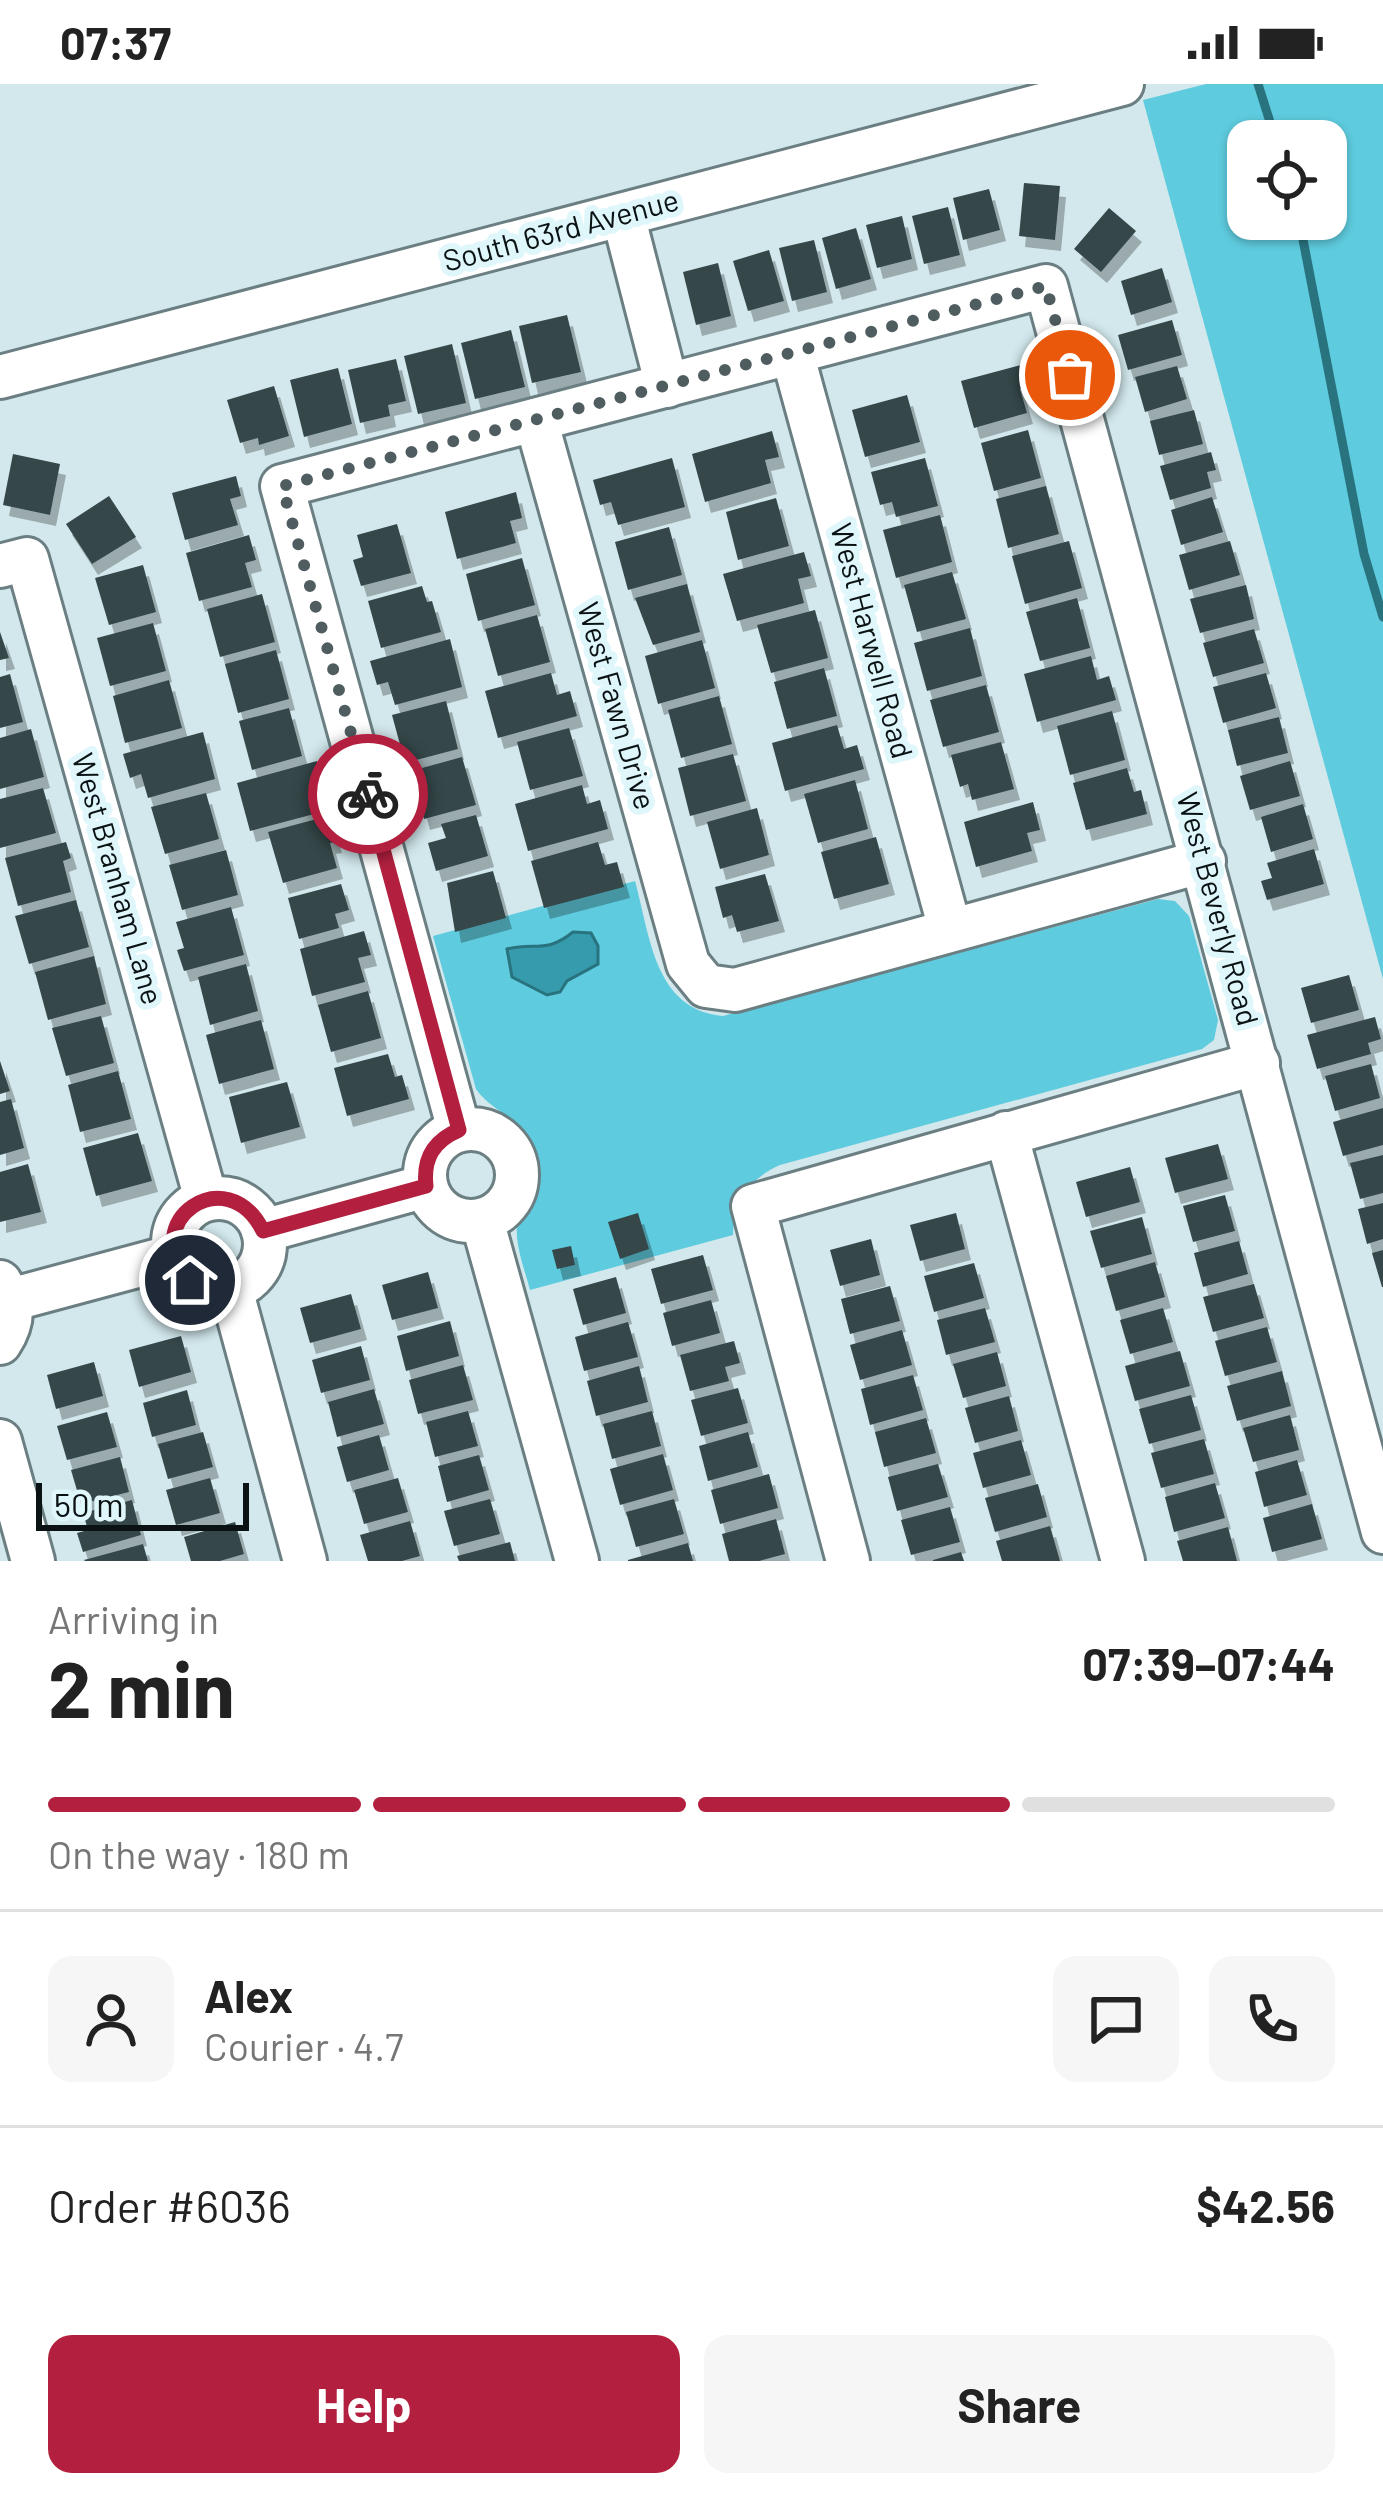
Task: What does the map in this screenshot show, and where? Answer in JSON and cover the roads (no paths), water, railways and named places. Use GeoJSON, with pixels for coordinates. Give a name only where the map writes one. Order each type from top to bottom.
{"type":"FeatureCollection","features":[{"type":"Feature","properties":{"kind":"street","name":"South 63rd Avenue"},"geometry":{"type":"LineString","coordinates":[[0,377],[1122,84]]}},
{"type":"Feature","properties":{"kind":"street"},"geometry":{"type":"LineString","coordinates":[[623,214],[667,386]]}},
{"type":"Feature","properties":{"kind":"street","name":"West Beverly Road"},"geometry":{"type":"LineString","coordinates":[[792,353],[1046,286],[1383,1532]]}},
{"type":"Feature","properties":{"kind":"street"},"geometry":{"type":"LineString","coordinates":[[459,1130],[282,486],[792,353]]}},
{"type":"Feature","properties":{"kind":"street","name":"West Harwell Road"},"geometry":{"type":"LineString","coordinates":[[792,353],[950,929]]}},
{"type":"Feature","properties":{"kind":"street","name":"West Fawn Drive"},"geometry":{"type":"LineString","coordinates":[[536,420],[688,964],[706,986],[735,990],[950,929]]}},
{"type":"Feature","properties":{"kind":"street","name":"West Branham Lane"},"geometry":{"type":"LineString","coordinates":[[14,562],[206,1199]]}},
{"type":"Feature","properties":{"kind":"street"},"geometry":{"type":"LineString","coordinates":[[950,929],[1204,861]]}},
{"type":"Feature","properties":{"kind":"street"},"geometry":{"type":"LineString","coordinates":[[848,1561],[753,1206],[1258,1063]]}},
{"type":"Feature","properties":{"kind":"street"},"geometry":{"type":"LineString","coordinates":[[459,1130],[497,1136],[514,1157],[513,1196],[505,1207],[482,1220],[454,1218],[432,1200],[426,1186],[428,1158],[446,1136],[459,1130]]}},
{"type":"Feature","properties":{"kind":"street"},"geometry":{"type":"LineString","coordinates":[[1006,1132],[1123,1561]]}},
{"type":"Feature","properties":{"kind":"street"},"geometry":{"type":"LineString","coordinates":[[263,1231],[426,1186]]}},
{"type":"Feature","properties":{"kind":"street"},"geometry":{"type":"LineString","coordinates":[[221,1198],[248,1207],[263,1231],[265,1252],[257,1272],[231,1289],[217,1291],[190,1280],[174,1256],[172,1242],[182,1215],[206,1199],[221,1198]]}},
{"type":"Feature","properties":{"kind":"street"},"geometry":{"type":"LineString","coordinates":[[482,1220],[577,1561]]}},
{"type":"Feature","properties":{"kind":"street"},"geometry":{"type":"LineString","coordinates":[[0,1343],[9,1328],[5,1291],[174,1256]]}},
{"type":"Feature","properties":{"kind":"street"},"geometry":{"type":"LineString","coordinates":[[231,1289],[305,1561]]}},
{"type":"Feature","properties":{"kind":"street"},"geometry":{"type":"LineString","coordinates":[[0,1441],[33,1561]]}},
{"type":"Feature","properties":{"kind":"waterway"},"geometry":{"type":"LineString","coordinates":[[1258,84],[1269,120]]}},
{"type":"Feature","properties":{"kind":"waterway"},"geometry":{"type":"LineString","coordinates":[[1303,240],[1364,554],[1383,617]]}}]}
